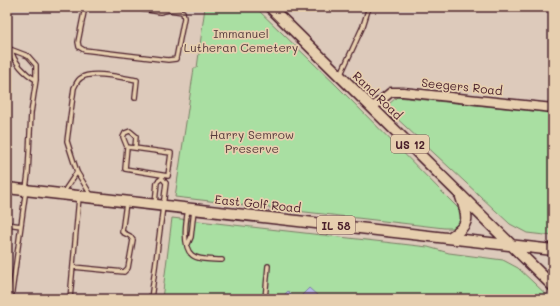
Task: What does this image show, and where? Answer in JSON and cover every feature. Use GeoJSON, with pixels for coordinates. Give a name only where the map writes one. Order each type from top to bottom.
{"type":"FeatureCollection","features":[{"type":"Feature","properties":{"kind":"main road","name":"Rand Road"},"geometry":{"type":"LineString","coordinates":[[270,7],[553,286]]}},
{"type":"Feature","properties":{"kind":"main road","name":"East Golf Road"},"geometry":{"type":"LineString","coordinates":[[7,188],[553,250]]}},
{"type":"Feature","properties":{"kind":"main road"},"geometry":{"type":"LineString","coordinates":[[449,238],[463,228],[466,223],[466,208],[461,195]]}},
{"type":"Feature","properties":{"kind":"street","name":"Seegers Road"},"geometry":{"type":"LineString","coordinates":[[373,107],[391,92],[403,92],[553,108]]}},
{"type":"Feature","properties":{"kind":"lane"},"geometry":{"type":"LineString","coordinates":[[85,7],[78,42],[79,47],[84,50],[168,60],[176,59],[178,55],[184,15],[183,12],[177,9],[160,12],[129,7]]}},
{"type":"Feature","properties":{"kind":"lane"},"geometry":{"type":"LineString","coordinates":[[340,76],[363,26],[369,7]]}},
{"type":"Feature","properties":{"kind":"lane"},"geometry":{"type":"LineString","coordinates":[[8,49],[18,65],[36,80]]}},
{"type":"Feature","properties":{"kind":"lane"},"geometry":{"type":"LineString","coordinates":[[8,49],[28,56],[36,65],[26,190],[11,299]]}},
{"type":"Feature","properties":{"kind":"lane"},"geometry":{"type":"LineString","coordinates":[[94,198],[77,172],[67,141],[74,88],[81,77],[91,75],[137,80],[135,98]]}},
{"type":"Feature","properties":{"kind":"lane"},"geometry":{"type":"LineString","coordinates":[[127,147],[171,153],[168,176],[162,177],[124,169],[127,147],[123,137],[125,133],[130,132],[136,136],[135,148]]}},
{"type":"Feature","properties":{"kind":"lane"},"geometry":{"type":"LineString","coordinates":[[62,194],[77,172]]}},
{"type":"Feature","properties":{"kind":"lane"},"geometry":{"type":"LineString","coordinates":[[159,205],[166,183],[162,177]]}},
{"type":"Feature","properties":{"kind":"lane"},"geometry":{"type":"LineString","coordinates":[[151,299],[159,205],[157,182],[162,177]]}},
{"type":"Feature","properties":{"kind":"lane"},"geometry":{"type":"LineString","coordinates":[[70,299],[80,196]]}},
{"type":"Feature","properties":{"kind":"lane"},"geometry":{"type":"LineString","coordinates":[[73,267],[124,272],[128,268],[133,240],[130,236],[122,232],[127,201]]}},
{"type":"Feature","properties":{"kind":"lane"},"geometry":{"type":"LineString","coordinates":[[188,244],[191,237],[191,208]]}},
{"type":"Feature","properties":{"kind":"lane"},"geometry":{"type":"LineString","coordinates":[[191,208],[185,236],[188,244],[188,250],[192,255],[198,258],[222,260]]}},
{"type":"Feature","properties":{"kind":"lane"},"geometry":{"type":"LineString","coordinates":[[7,224],[21,226]]}},
{"type":"Feature","properties":{"kind":"lane"},"geometry":{"type":"LineString","coordinates":[[265,299],[268,266]]}},
{"type":"Feature","properties":{"kind":"green space","name":"Harry Semrow Preserve"},"geometry":{"type":"Polygon","coordinates":[[[205,7],[255,7],[337,86],[459,209],[462,214],[461,222],[453,228],[444,228],[175,197],[194,68],[197,68],[205,7]]]}},
{"type":"Feature","properties":{"kind":"green space"},"geometry":{"type":"Polygon","coordinates":[[[397,97],[553,113],[553,236],[527,233],[510,224],[391,113],[389,104],[397,97]]]}},
{"type":"Feature","properties":{"kind":"green space"},"geometry":{"type":"Polygon","coordinates":[[[172,218],[428,247],[449,253],[503,260],[518,268],[551,299],[162,299],[172,218]]]}},
{"type":"Feature","properties":{"kind":"building"},"geometry":{"type":"Polygon","coordinates":[[[309,288],[318,296],[315,299],[298,299],[309,288]]]}},
{"type":"Feature","properties":{"kind":"building"},"geometry":{"type":"Polygon","coordinates":[[[288,291],[296,299],[280,299],[288,291]]]}},
{"type":"Feature","properties":{"kind":"park label","name":"Immanuel Lutheran Cemetery"},"geometry":{"type":"Point","coordinates":[241,40]}}]}
